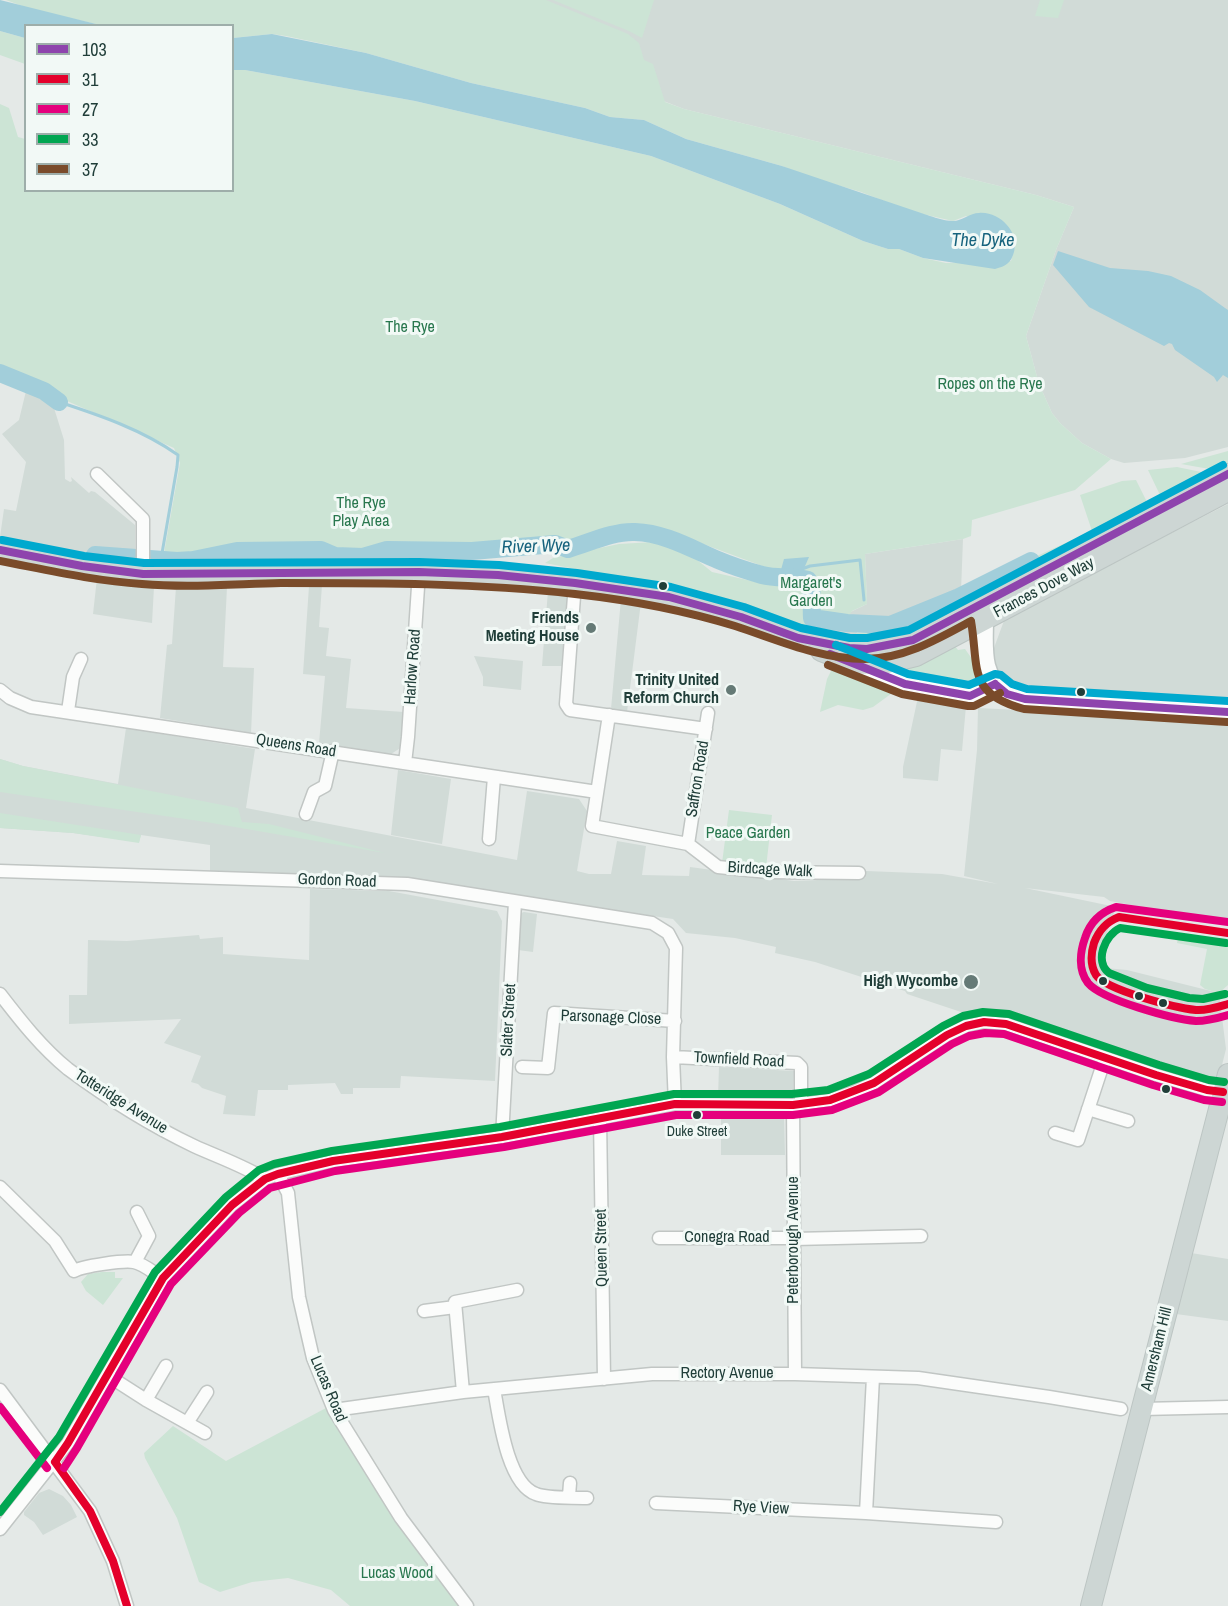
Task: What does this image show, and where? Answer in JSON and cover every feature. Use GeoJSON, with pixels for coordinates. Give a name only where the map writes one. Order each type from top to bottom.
{"type":"FeatureCollection","features":[{"type":"Feature","properties":{"kind":"main road","name":"Frances Dove Way"},"geometry":{"type":"LineString","coordinates":[[981,613],[1039,572],[1228,474]]}},
{"type":"Feature","properties":{"kind":"main road","name":"Frances Dove Way"},"geometry":{"type":"LineString","coordinates":[[0,550],[82,566],[142,574],[418,572],[498,575],[575,583],[669,597],[741,617],[852,656],[867,649],[913,640],[981,613],[1228,491]]}},
{"type":"Feature","properties":{"kind":"main road","name":"Amersham Hill"},"geometry":{"type":"LineString","coordinates":[[1091,1606],[1225,1083]]}},
{"type":"Feature","properties":{"kind":"street"},"geometry":{"type":"LineString","coordinates":[[97,474],[143,519],[142,574]]}},
{"type":"Feature","properties":{"kind":"street","name":"Harlow Road"},"geometry":{"type":"LineString","coordinates":[[405,763],[418,572]]}},
{"type":"Feature","properties":{"kind":"street"},"geometry":{"type":"LineString","coordinates":[[575,583],[566,704],[570,710],[706,729]]}},
{"type":"Feature","properties":{"kind":"street"},"geometry":{"type":"LineString","coordinates":[[981,613],[983,659],[995,684],[1007,694],[1025,699],[1228,712]]}},
{"type":"Feature","properties":{"kind":"street"},"geometry":{"type":"LineString","coordinates":[[852,656],[874,673],[905,684],[970,696],[995,684]]}},
{"type":"Feature","properties":{"kind":"street"},"geometry":{"type":"LineString","coordinates":[[68,711],[73,677],[81,659]]}},
{"type":"Feature","properties":{"kind":"street","name":"Queens Road"},"geometry":{"type":"LineString","coordinates":[[0,690],[10,698],[31,706],[597,792]]}},
{"type":"Feature","properties":{"kind":"street","name":"Saffron Road"},"geometry":{"type":"LineString","coordinates":[[688,844],[708,713]]}},
{"type":"Feature","properties":{"kind":"street"},"geometry":{"type":"LineString","coordinates":[[609,715],[592,826],[688,844]]}},
{"type":"Feature","properties":{"kind":"street"},"geometry":{"type":"LineString","coordinates":[[306,814],[314,792],[325,786],[333,751]]}},
{"type":"Feature","properties":{"kind":"street"},"geometry":{"type":"LineString","coordinates":[[489,839],[494,777]]}},
{"type":"Feature","properties":{"kind":"street","name":"Birdcage Walk"},"geometry":{"type":"LineString","coordinates":[[688,844],[718,867],[768,872],[859,873]]}},
{"type":"Feature","properties":{"kind":"street","name":"Gordon Road"},"geometry":{"type":"LineString","coordinates":[[0,871],[407,884],[652,923],[668,933],[676,948],[675,1021]]}},
{"type":"Feature","properties":{"kind":"street","name":"Slater Street"},"geometry":{"type":"LineString","coordinates":[[502,1137],[515,902]]}},
{"type":"Feature","properties":{"kind":"street","name":"Totteridge Avenue"},"geometry":{"type":"LineString","coordinates":[[0,994],[27,1028],[67,1068],[143,1119],[194,1146],[246,1167],[265,1179]]}},
{"type":"Feature","properties":{"kind":"street","name":"Parsonage Close"},"geometry":{"type":"LineString","coordinates":[[522,1067],[548,1068],[554,1013],[675,1021]]}},
{"type":"Feature","properties":{"kind":"street"},"geometry":{"type":"LineString","coordinates":[[675,1021],[675,1104]]}},
{"type":"Feature","properties":{"kind":"street"},"geometry":{"type":"LineString","coordinates":[[0,1528],[68,1443],[163,1278],[232,1205],[265,1179],[278,1174],[333,1161],[502,1137],[675,1104],[797,1105],[854,1092],[874,1083],[947,1035],[966,1026],[984,1022],[1006,1024],[1207,1090],[1225,1083]]}},
{"type":"Feature","properties":{"kind":"street","name":"Townfield Road"},"geometry":{"type":"LineString","coordinates":[[674,1057],[797,1063],[801,1067],[797,1105]]}},
{"type":"Feature","properties":{"kind":"street"},"geometry":{"type":"LineString","coordinates":[[1054,1133],[1078,1140],[1105,1058]]}},
{"type":"Feature","properties":{"kind":"street","name":"Peterborough Avenue"},"geometry":{"type":"LineString","coordinates":[[795,1374],[794,1239],[797,1105]]}},
{"type":"Feature","properties":{"kind":"street"},"geometry":{"type":"LineString","coordinates":[[1088,1109],[1128,1121]]}},
{"type":"Feature","properties":{"kind":"street","name":"Queen Street"},"geometry":{"type":"LineString","coordinates":[[600,1118],[604,1379]]}},
{"type":"Feature","properties":{"kind":"street","name":"Lucas Road"},"geometry":{"type":"LineString","coordinates":[[278,1174],[288,1193],[299,1297],[311,1348],[334,1410],[401,1518],[467,1606]]}},
{"type":"Feature","properties":{"kind":"street"},"geometry":{"type":"LineString","coordinates":[[0,1187],[55,1241],[74,1271],[101,1264],[135,1262],[163,1278]]}},
{"type":"Feature","properties":{"kind":"street"},"geometry":{"type":"LineString","coordinates":[[135,1262],[149,1236],[137,1212]]}},
{"type":"Feature","properties":{"kind":"street","name":"Conegra Road"},"geometry":{"type":"LineString","coordinates":[[659,1238],[794,1239],[921,1236]]}},
{"type":"Feature","properties":{"kind":"street"},"geometry":{"type":"LineString","coordinates":[[463,1392],[455,1302],[517,1290]]}},
{"type":"Feature","properties":{"kind":"street"},"geometry":{"type":"LineString","coordinates":[[424,1311],[455,1306]]}},
{"type":"Feature","properties":{"kind":"street"},"geometry":{"type":"LineString","coordinates":[[146,1400],[166,1366]]}},
{"type":"Feature","properties":{"kind":"street","name":"Rectory Avenue"},"geometry":{"type":"LineString","coordinates":[[334,1410],[463,1392],[652,1374],[795,1374],[918,1378],[1121,1409]]}},
{"type":"Feature","properties":{"kind":"street"},"geometry":{"type":"LineString","coordinates":[[107,1375],[205,1433]]}},
{"type":"Feature","properties":{"kind":"street"},"geometry":{"type":"LineString","coordinates":[[866,1513],[873,1377]]}},
{"type":"Feature","properties":{"kind":"street"},"geometry":{"type":"LineString","coordinates":[[494,1389],[506,1452],[525,1489],[537,1495],[587,1498]]}},
{"type":"Feature","properties":{"kind":"street"},"geometry":{"type":"LineString","coordinates":[[0,1390],[90,1511],[113,1561],[127,1606]]}},
{"type":"Feature","properties":{"kind":"street"},"geometry":{"type":"LineString","coordinates":[[187,1423],[207,1392]]}},
{"type":"Feature","properties":{"kind":"street"},"geometry":{"type":"LineString","coordinates":[[1142,1408],[1228,1407]]}},
{"type":"Feature","properties":{"kind":"street"},"geometry":{"type":"LineString","coordinates":[[569,1496],[570,1483]]}},
{"type":"Feature","properties":{"kind":"street","name":"Rye View"},"geometry":{"type":"LineString","coordinates":[[656,1503],[996,1522]]}},
{"type":"Feature","properties":{"kind":"shaded area"},"geometry":{"type":"Polygon","coordinates":[[[524,0],[1228,0],[1228,447],[1185,458],[1124,463],[1111,459],[1082,443],[1052,413],[1039,384],[1026,336],[1056,250],[1074,207],[1036,195],[684,109],[648,95],[524,0]]]}},
{"type":"Feature","properties":{"kind":"shaded area"},"geometry":{"type":"Polygon","coordinates":[[[26,391],[43,397],[54,408],[64,440],[65,479],[70,482],[71,477],[89,493],[95,492],[135,525],[135,565],[54,554],[0,537],[4,509],[16,511],[26,462],[2,434],[19,420],[26,391]]]}},
{"type":"Feature","properties":{"kind":"shaded area"},"geometry":{"type":"Polygon","coordinates":[[[1228,504],[1228,707],[1019,694],[999,679],[991,656],[1005,618],[1228,504]]]}},
{"type":"Feature","properties":{"kind":"shaded area"},"geometry":{"type":"Polygon","coordinates":[[[963,539],[961,591],[884,622],[861,620],[855,639],[832,637],[836,619],[867,604],[865,554],[963,539]]]}},
{"type":"Feature","properties":{"kind":"shaded area"},"geometry":{"type":"Polygon","coordinates":[[[97,578],[129,585],[154,587],[152,623],[93,614],[97,578]]]}},
{"type":"Feature","properties":{"kind":"shaded area"},"geometry":{"type":"Polygon","coordinates":[[[322,585],[319,627],[329,628],[326,656],[351,659],[346,708],[404,712],[402,747],[391,754],[319,743],[325,676],[303,674],[309,586],[322,585]]]}},
{"type":"Feature","properties":{"kind":"shaded area"},"geometry":{"type":"Polygon","coordinates":[[[176,587],[227,587],[223,667],[254,668],[251,733],[160,718],[167,645],[172,644],[176,587]]]}},
{"type":"Feature","properties":{"kind":"shaded area"},"geometry":{"type":"Polygon","coordinates":[[[548,591],[568,593],[562,666],[542,666],[548,591]]]}},
{"type":"Feature","properties":{"kind":"shaded area"},"geometry":{"type":"Polygon","coordinates":[[[621,599],[641,602],[627,712],[611,709],[621,599]]]}},
{"type":"Feature","properties":{"kind":"shaded area"},"geometry":{"type":"Polygon","coordinates":[[[474,656],[523,661],[521,690],[483,686],[483,677],[474,656]]]}},
{"type":"Feature","properties":{"kind":"shaded area"},"geometry":{"type":"Polygon","coordinates":[[[918,697],[966,706],[962,751],[941,749],[938,781],[903,778],[903,767],[918,697]]]}},
{"type":"Feature","properties":{"kind":"shaded area"},"geometry":{"type":"Polygon","coordinates":[[[978,708],[1139,716],[1228,724],[1228,923],[1110,901],[1104,897],[1025,888],[1116,907],[1098,958],[1105,968],[1127,970],[1219,993],[1226,1049],[1216,1081],[1160,1066],[999,1011],[992,1010],[973,1016],[815,962],[775,953],[776,947],[735,938],[686,933],[673,919],[393,877],[210,872],[210,845],[141,835],[139,842],[73,833],[0,828],[0,759],[23,766],[118,784],[126,728],[255,749],[246,808],[517,860],[527,791],[579,799],[587,811],[577,871],[589,874],[611,874],[617,841],[646,846],[642,875],[689,876],[690,867],[794,881],[865,878],[866,871],[942,874],[998,884],[964,876],[977,750],[978,708]]]}},
{"type":"Feature","properties":{"kind":"shaded area"},"geometry":{"type":"Polygon","coordinates":[[[398,770],[451,779],[442,844],[391,835],[398,770]]]}},
{"type":"Feature","properties":{"kind":"shaded area"},"geometry":{"type":"Polygon","coordinates":[[[310,889],[389,891],[497,911],[502,921],[495,1081],[401,1076],[400,1088],[353,1088],[353,1094],[341,1094],[335,1083],[288,1085],[288,1090],[258,1090],[255,1116],[223,1114],[226,1096],[191,1082],[201,1056],[164,1043],[181,1019],[69,1024],[69,995],[87,995],[88,940],[127,941],[199,935],[200,939],[223,937],[223,954],[309,960],[310,889]]]}},
{"type":"Feature","properties":{"kind":"shaded area"},"geometry":{"type":"Polygon","coordinates":[[[521,913],[537,914],[533,952],[518,950],[521,913]]]}},
{"type":"Feature","properties":{"kind":"shaded area"},"geometry":{"type":"Polygon","coordinates":[[[719,1067],[794,1071],[793,1100],[718,1097],[719,1067]]]}},
{"type":"Feature","properties":{"kind":"shaded area"},"geometry":{"type":"Polygon","coordinates":[[[721,1112],[784,1114],[785,1155],[721,1155],[721,1112]]]}},
{"type":"Feature","properties":{"kind":"shaded area"},"geometry":{"type":"Polygon","coordinates":[[[1191,1253],[1228,1259],[1228,1321],[1176,1314],[1191,1253]]]}},
{"type":"Feature","properties":{"kind":"shaded area"},"geometry":{"type":"Polygon","coordinates":[[[49,1489],[63,1496],[77,1517],[43,1535],[34,1522],[24,1515],[24,1512],[39,1493],[49,1489]]]}},
{"type":"Feature","properties":{"kind":"green space","name":"The Rye"},"geometry":{"type":"Polygon","coordinates":[[[6,0],[546,0],[628,34],[639,43],[644,60],[653,64],[665,102],[684,109],[1036,195],[1074,207],[1056,250],[1026,336],[1039,384],[1052,413],[1082,443],[1111,459],[1075,490],[972,520],[971,536],[865,554],[867,604],[852,611],[847,619],[836,619],[832,637],[765,617],[754,611],[671,588],[545,563],[553,558],[619,544],[653,542],[673,547],[696,559],[712,572],[765,584],[765,567],[679,535],[659,531],[639,530],[610,534],[589,541],[371,553],[277,548],[228,551],[208,555],[164,553],[180,463],[174,448],[58,397],[58,393],[0,367],[0,104],[9,108],[18,137],[24,139],[24,192],[234,192],[234,70],[245,70],[415,101],[651,156],[780,204],[863,241],[888,249],[899,249],[923,258],[946,263],[1011,261],[1016,243],[1012,233],[966,216],[953,221],[909,211],[861,192],[806,176],[782,166],[686,139],[644,120],[610,117],[585,108],[471,83],[366,53],[272,34],[234,38],[234,24],[96,24],[30,9],[6,0]]]}},
{"type":"Feature","properties":{"kind":"green space"},"geometry":{"type":"Polygon","coordinates":[[[553,0],[654,0],[642,38],[553,0]]]}},
{"type":"Feature","properties":{"kind":"green space"},"geometry":{"type":"Polygon","coordinates":[[[1040,0],[1064,0],[1058,18],[1035,16],[1040,0]]]}},
{"type":"Feature","properties":{"kind":"green space"},"geometry":{"type":"Polygon","coordinates":[[[0,31],[24,38],[24,64],[0,55],[0,31]]]}},
{"type":"Feature","properties":{"kind":"green space"},"geometry":{"type":"Polygon","coordinates":[[[1228,451],[1228,467],[1221,471],[1181,464],[1228,451]]]}},
{"type":"Feature","properties":{"kind":"green space"},"geometry":{"type":"Polygon","coordinates":[[[1177,467],[1206,473],[1208,479],[1165,498],[1160,495],[1148,470],[1177,467]]]}},
{"type":"Feature","properties":{"kind":"green space"},"geometry":{"type":"Polygon","coordinates":[[[1136,480],[1148,504],[1145,509],[1093,533],[1051,559],[913,630],[855,639],[857,633],[884,631],[920,622],[1028,560],[1092,531],[1080,495],[1122,481],[1136,480]]]}},
{"type":"Feature","properties":{"kind":"green space"},"geometry":{"type":"Polygon","coordinates":[[[954,645],[958,650],[965,649],[975,663],[981,681],[961,691],[885,669],[954,645]]]}},
{"type":"Feature","properties":{"kind":"green space"},"geometry":{"type":"Polygon","coordinates":[[[832,669],[858,679],[884,682],[894,686],[895,691],[873,707],[863,710],[838,705],[820,712],[827,679],[832,669]]]}},
{"type":"Feature","properties":{"kind":"green space"},"geometry":{"type":"Polygon","coordinates":[[[0,759],[23,766],[238,808],[242,822],[269,824],[385,853],[206,822],[0,792],[0,759]]]}},
{"type":"Feature","properties":{"kind":"green space","name":"Peace Garden"},"geometry":{"type":"Polygon","coordinates":[[[729,810],[772,815],[766,868],[722,863],[729,810]]]}},
{"type":"Feature","properties":{"kind":"green space"},"geometry":{"type":"Polygon","coordinates":[[[0,813],[141,835],[139,843],[73,833],[0,828],[0,813]]]}},
{"type":"Feature","properties":{"kind":"green space"},"geometry":{"type":"Polygon","coordinates":[[[1179,933],[1228,940],[1228,985],[1219,993],[1200,985],[1207,949],[1177,943],[1179,933]]]}},
{"type":"Feature","properties":{"kind":"green space"},"geometry":{"type":"Polygon","coordinates":[[[115,1272],[115,1278],[123,1278],[103,1305],[86,1291],[81,1282],[88,1274],[115,1272]]]}},
{"type":"Feature","properties":{"kind":"green space","name":"Lucas Wood"},"geometry":{"type":"Polygon","coordinates":[[[326,1408],[460,1606],[350,1606],[331,1590],[288,1578],[252,1582],[220,1592],[199,1582],[177,1518],[144,1453],[173,1426],[226,1461],[326,1408]]]}},
{"type":"Feature","properties":{"kind":"water"},"geometry":{"type":"Polygon","coordinates":[[[0,0],[96,24],[24,24],[24,38],[0,31],[0,0]]]}},
{"type":"Feature","properties":{"kind":"water","name":"The Dyke"},"geometry":{"type":"Polygon","coordinates":[[[272,34],[366,53],[471,83],[585,108],[610,117],[644,120],[686,139],[782,166],[941,219],[956,221],[976,213],[994,215],[1011,230],[1015,244],[1014,252],[1008,264],[995,269],[923,258],[899,249],[888,249],[863,241],[780,204],[651,156],[415,101],[245,70],[234,70],[234,38],[272,34]]]}},
{"type":"Feature","properties":{"kind":"water","name":"The Dyke"},"geometry":{"type":"Polygon","coordinates":[[[1058,251],[1110,268],[1148,271],[1171,276],[1200,290],[1228,310],[1228,378],[1223,375],[1217,382],[1214,377],[1175,350],[1172,344],[1164,346],[1089,307],[1053,265],[1058,251]]]}},
{"type":"Feature","properties":{"kind":"water"},"geometry":{"type":"Polygon","coordinates":[[[809,557],[802,573],[805,581],[802,584],[795,585],[779,577],[784,559],[809,557]]]}},
{"type":"Feature","properties":{"kind":"waterway","name":"River Wye"},"geometry":{"type":"LineString","coordinates":[[0,373],[44,391],[59,402]]}},
{"type":"Feature","properties":{"kind":"waterway"},"geometry":{"type":"LineString","coordinates":[[59,402],[136,431],[178,455],[161,559]]}},
{"type":"Feature","properties":{"kind":"waterway","name":"River Wye"},"geometry":{"type":"LineString","coordinates":[[95,555],[177,561],[237,551],[321,550],[335,556],[363,557],[387,550],[472,551],[555,544],[568,549],[610,535],[635,532],[668,538],[723,562],[762,575],[808,580],[812,593],[812,618],[847,623],[890,625],[959,597],[1031,561]]}},
{"type":"Feature","properties":{"kind":"waterway"},"geometry":{"type":"LineString","coordinates":[[802,569],[860,560],[864,600]]}},
{"type":"Feature","properties":{"kind":"transit line"},"geometry":{"type":"LineString","coordinates":[[2,540],[84,556],[144,563],[419,562],[499,565],[577,573],[671,587],[744,607],[801,628],[850,638],[867,638],[909,630],[1223,465]]}},
{"type":"Feature","properties":{"kind":"transit line","name":"103"},"geometry":{"type":"LineString","coordinates":[[0,550],[82,566],[143,574],[419,572],[498,575],[575,583],[669,597],[741,617],[798,638],[849,648],[867,649],[913,640],[1228,474]]}},
{"type":"Feature","properties":{"kind":"transit line","name":"37"},"geometry":{"type":"LineString","coordinates":[[0,561],[124,583],[195,586],[281,583],[391,584],[502,588],[575,594],[676,610],[735,626],[799,648],[848,658],[879,658],[907,652],[971,621],[979,677],[984,687],[993,696],[1006,703],[1024,709],[1227,722]]}},
{"type":"Feature","properties":{"kind":"transit line"},"geometry":{"type":"LineString","coordinates":[[836,645],[908,674],[969,685],[995,674],[1001,675],[1012,684],[1027,689],[1228,701]]}},
{"type":"Feature","properties":{"kind":"transit line","name":"103"},"geometry":{"type":"LineString","coordinates":[[830,654],[905,684],[970,696],[995,684]]}},
{"type":"Feature","properties":{"kind":"transit line","name":"37"},"geometry":{"type":"LineString","coordinates":[[828,665],[902,694],[968,706],[974,706],[1000,693]]}},
{"type":"Feature","properties":{"kind":"transit line","name":"103"},"geometry":{"type":"LineString","coordinates":[[995,684],[1007,694],[1025,699],[1228,712]]}},
{"type":"Feature","properties":{"kind":"transit line","name":"27"},"geometry":{"type":"LineString","coordinates":[[1228,922],[1116,907],[1093,922],[1087,932],[1081,955],[1083,972],[1088,983],[1122,1002],[1155,1013],[1196,1021],[1228,1015]]}},
{"type":"Feature","properties":{"kind":"transit line","name":"31"},"geometry":{"type":"LineString","coordinates":[[1228,933],[1119,917],[1107,924],[1098,934],[1093,947],[1092,959],[1094,971],[1102,981],[1142,997],[1196,1010],[1228,1004]]}},
{"type":"Feature","properties":{"kind":"transit line","name":"33"},"geometry":{"type":"LineString","coordinates":[[1225,994],[1203,999],[1189,998],[1147,988],[1109,973],[1102,962],[1102,955],[1106,942],[1120,928],[1226,943]]}},
{"type":"Feature","properties":{"kind":"transit line","name":"33"},"geometry":{"type":"LineString","coordinates":[[0,1512],[59,1437],[155,1272],[226,1197],[259,1170],[274,1164],[332,1151],[500,1127],[674,1094],[792,1094],[828,1090],[869,1074],[943,1026],[963,1016],[983,1012],[1009,1014],[1159,1065],[1209,1080],[1224,1082]]}},
{"type":"Feature","properties":{"kind":"transit line","name":"31"},"geometry":{"type":"LineString","coordinates":[[55,1462],[163,1278],[232,1205],[265,1179],[278,1174],[333,1161],[502,1137],[675,1104],[793,1105],[830,1100],[874,1083],[947,1035],[966,1026],[984,1022],[1006,1024],[1156,1075],[1207,1090],[1223,1092]]}},
{"type":"Feature","properties":{"kind":"transit line","name":"27"},"geometry":{"type":"LineString","coordinates":[[64,1468],[171,1284],[239,1213],[270,1188],[335,1171],[504,1147],[676,1115],[793,1115],[832,1110],[879,1092],[952,1044],[969,1036],[985,1033],[1004,1034],[1153,1085],[1204,1100],[1222,1102]]}},
{"type":"Feature","properties":{"kind":"transit line","name":"27"},"geometry":{"type":"LineString","coordinates":[[0,1407],[47,1468]]}},
{"type":"Feature","properties":{"kind":"transit line","name":"31"},"geometry":{"type":"LineString","coordinates":[[55,1462],[90,1511],[113,1561],[127,1606]]}},
{"type":"Feature","properties":{"kind":"place","name":"Friends Meeting House"},"geometry":{"type":"Point","coordinates":[591,628]}},
{"type":"Feature","properties":{"kind":"place","name":"Trinity United Reform Church"},"geometry":{"type":"Point","coordinates":[731,690]}},
{"type":"Feature","properties":{"kind":"place","name":"High Wycombe"},"geometry":{"type":"Point","coordinates":[971,982]}},
{"type":"Feature","properties":{"kind":"place","name":"Duke Street"},"geometry":{"type":"Point","coordinates":[697,1115]}},
{"type":"Feature","properties":{"kind":"park label","name":"Ropes on the Rye"},"geometry":{"type":"Point","coordinates":[990,385]}},
{"type":"Feature","properties":{"kind":"park label","name":"The Rye Play Area"},"geometry":{"type":"Point","coordinates":[361,513]}},
{"type":"Feature","properties":{"kind":"park label","name":"Margaret's Garden"},"geometry":{"type":"Point","coordinates":[811,593]}}]}
